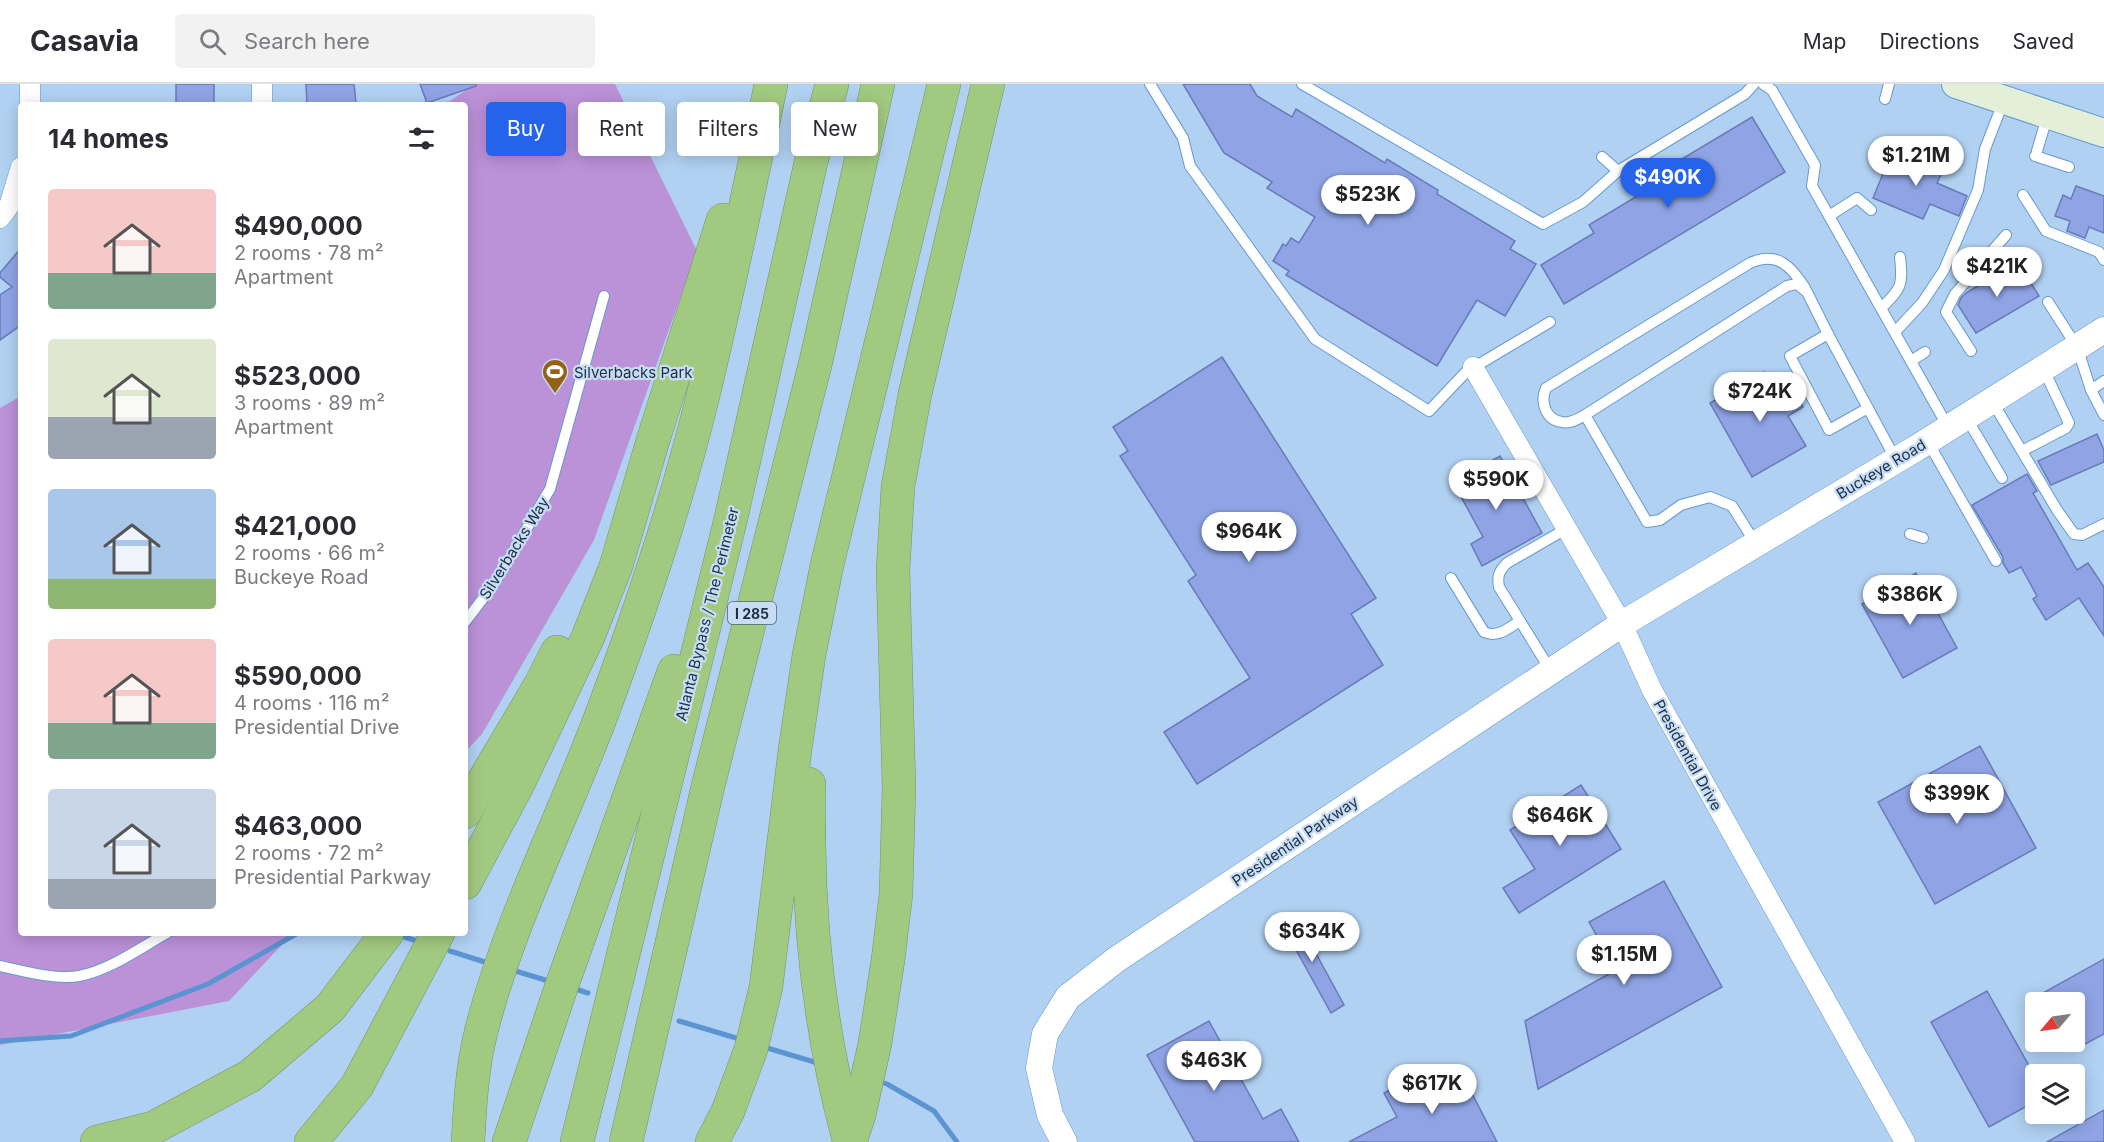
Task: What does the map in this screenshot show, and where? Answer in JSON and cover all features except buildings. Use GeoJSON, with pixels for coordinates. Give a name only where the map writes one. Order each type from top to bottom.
{"type":"FeatureCollection","features":[{"type":"Feature","properties":{"kind":"highway"},"geometry":{"type":"LineString","coordinates":[[468,877],[518,784],[588,637],[616,566],[765,84]]}},
{"type":"Feature","properties":{"kind":"highway"},"geometry":{"type":"LineString","coordinates":[[468,1142],[470,1095],[481,1033],[503,960],[607,700],[666,527],[700,405],[740,234],[771,84]]}},
{"type":"Feature","properties":{"kind":"highway"},"geometry":{"type":"LineString","coordinates":[[811,162],[824,84]]}},
{"type":"Feature","properties":{"kind":"highway","name":"Atlanta Bypass / The Perimeter"},"geometry":{"type":"LineString","coordinates":[[577,1142],[731,518],[811,162],[832,84]]}},
{"type":"Feature","properties":{"kind":"highway","name":"I 285"},"geometry":{"type":"LineString","coordinates":[[626,1142],[708,786],[816,362],[878,84]]}},
{"type":"Feature","properties":{"kind":"highway"},"geometry":{"type":"LineString","coordinates":[[712,1142],[728,1111],[753,1040],[766,987],[809,655],[827,565],[944,84]]}},
{"type":"Feature","properties":{"kind":"highway"},"geometry":{"type":"LineString","coordinates":[[927,153],[953,84]]}},
{"type":"Feature","properties":{"kind":"highway"},"geometry":{"type":"LineString","coordinates":[[850,1142],[859,1115],[874,1042],[896,894],[899,787],[893,570],[898,486],[915,394],[988,84]]}},
{"type":"Feature","properties":{"kind":"highway"},"geometry":{"type":"LineString","coordinates":[[468,807],[541,684],[574,620],[654,437]]}},
{"type":"Feature","properties":{"kind":"highway"},"geometry":{"type":"LineString","coordinates":[[509,1142],[645,751],[731,518]]}},
{"type":"Feature","properties":{"kind":"highway"},"geometry":{"type":"LineString","coordinates":[[827,565],[809,789],[810,887],[816,970],[850,1142]]}},
{"type":"Feature","properties":{"kind":"highway"},"geometry":{"type":"LineString","coordinates":[[97,1142],[153,1128],[250,1076],[330,1008],[385,936]]}},
{"type":"Feature","properties":{"kind":"highway"},"geometry":{"type":"LineString","coordinates":[[311,1142],[357,1086],[436,936]]}},
{"type":"Feature","properties":{"kind":"main road"},"geometry":{"type":"LineString","coordinates":[[1956,84],[2104,133]]}},
{"type":"Feature","properties":{"kind":"street"},"geometry":{"type":"LineString","coordinates":[[30,84],[30,102]]}},
{"type":"Feature","properties":{"kind":"street"},"geometry":{"type":"LineString","coordinates":[[0,218],[9,206],[18,177]]}},
{"type":"Feature","properties":{"kind":"street","name":"Buckeye Road"},"geometry":{"type":"LineString","coordinates":[[1656,604],[1896,461],[2104,330]]}},
{"type":"Feature","properties":{"kind":"street","name":"Presidential Drive"},"geometry":{"type":"LineString","coordinates":[[1473,367],[1622,624],[1652,690],[1905,1142]]}},
{"type":"Feature","properties":{"kind":"street","name":"Presidential Parkway"},"geometry":{"type":"LineString","coordinates":[[1064,1142],[1050,1115],[1039,1068],[1045,1034],[1068,997],[1117,958],[1622,624],[1656,604]]}},
{"type":"Feature","properties":{"kind":"lane"},"geometry":{"type":"LineString","coordinates":[[1150,84],[1183,138],[1190,166],[1315,339],[1429,411],[1466,372],[1550,322]]}},
{"type":"Feature","properties":{"kind":"lane"},"geometry":{"type":"LineString","coordinates":[[1302,84],[1543,224],[1583,202],[1618,171],[1745,94],[1754,84]]}},
{"type":"Feature","properties":{"kind":"lane"},"geometry":{"type":"LineString","coordinates":[[1763,84],[1772,90],[1815,165],[1812,186],[1947,429],[1996,561]]}},
{"type":"Feature","properties":{"kind":"lane"},"geometry":{"type":"LineString","coordinates":[[1886,99],[1889,84]]}},
{"type":"Feature","properties":{"kind":"lane"},"geometry":{"type":"LineString","coordinates":[[1894,332],[1922,303],[1944,270],[1978,190],[1985,149],[2004,100]]}},
{"type":"Feature","properties":{"kind":"lane"},"geometry":{"type":"LineString","coordinates":[[2048,114],[2036,153],[2069,167]]}},
{"type":"Feature","properties":{"kind":"lane"},"geometry":{"type":"LineString","coordinates":[[1602,157],[1618,171]]}},
{"type":"Feature","properties":{"kind":"lane"},"geometry":{"type":"LineString","coordinates":[[2023,195],[2046,231],[2099,252],[2104,260]]}},
{"type":"Feature","properties":{"kind":"lane"},"geometry":{"type":"LineString","coordinates":[[1829,216],[1857,198],[1871,210]]}},
{"type":"Feature","properties":{"kind":"lane"},"geometry":{"type":"LineString","coordinates":[[1971,351],[1946,312],[1955,294],[2006,235]]}},
{"type":"Feature","properties":{"kind":"lane"},"geometry":{"type":"LineString","coordinates":[[1807,292],[1797,284],[1786,286],[1585,415],[1560,423],[1545,410],[1543,394],[1546,388],[1750,263],[1769,257],[1787,265],[1807,292],[1896,461]]}},
{"type":"Feature","properties":{"kind":"lane"},"geometry":{"type":"LineString","coordinates":[[1881,308],[1894,296],[1902,280],[1899,257]]}},
{"type":"Feature","properties":{"kind":"lane","name":"Silverbacks Way"},"geometry":{"type":"LineString","coordinates":[[468,618],[494,584],[550,489],[604,296]]}},
{"type":"Feature","properties":{"kind":"lane"},"geometry":{"type":"LineString","coordinates":[[2048,302],[2077,347],[2091,390],[2104,415]]}},
{"type":"Feature","properties":{"kind":"lane"},"geometry":{"type":"LineString","coordinates":[[1828,334],[1790,356],[1829,430],[1868,408]]}},
{"type":"Feature","properties":{"kind":"lane"},"geometry":{"type":"LineString","coordinates":[[1911,362],[1925,352]]}},
{"type":"Feature","properties":{"kind":"lane"},"geometry":{"type":"LineString","coordinates":[[2022,451],[2066,428],[2068,423],[2043,368]]}},
{"type":"Feature","properties":{"kind":"lane"},"geometry":{"type":"LineString","coordinates":[[2091,390],[2104,381]]}},
{"type":"Feature","properties":{"kind":"lane"},"geometry":{"type":"LineString","coordinates":[[1992,400],[2057,510],[2074,534],[2082,535],[2104,524]]}},
{"type":"Feature","properties":{"kind":"lane"},"geometry":{"type":"LineString","coordinates":[[1585,415],[1647,522],[1660,520],[1681,505],[1710,497],[1732,506],[1756,544]]}},
{"type":"Feature","properties":{"kind":"lane"},"geometry":{"type":"LineString","coordinates":[[1947,429],[2002,478]]}},
{"type":"Feature","properties":{"kind":"lane"},"geometry":{"type":"LineString","coordinates":[[1551,671],[1499,587],[1497,577],[1507,563],[1566,529]]}},
{"type":"Feature","properties":{"kind":"lane"},"geometry":{"type":"LineString","coordinates":[[1910,534],[1923,538]]}},
{"type":"Feature","properties":{"kind":"lane"},"geometry":{"type":"LineString","coordinates":[[1451,578],[1484,632],[1492,635],[1500,634],[1520,621]]}},
{"type":"Feature","properties":{"kind":"lane"},"geometry":{"type":"LineString","coordinates":[[0,966],[37,975],[77,976],[102,969],[162,936]]}},
{"type":"Feature","properties":{"kind":"shaded area","name":"Silverbacks Park"},"geometry":{"type":"Polygon","coordinates":[[[475,84],[615,84],[624,102],[578,102],[578,156],[650,156],[697,251],[594,540],[482,734],[468,749],[468,102],[448,102],[475,84]]]}},
{"type":"Feature","properties":{"kind":"shaded area"},"geometry":{"type":"Polygon","coordinates":[[[18,398],[18,936],[290,936],[229,1001],[0,1045],[0,408],[18,398]]]}},
{"type":"Feature","properties":{"kind":"waterway"},"geometry":{"type":"LineString","coordinates":[[0,1041],[71,1036],[208,984],[293,936]]}},
{"type":"Feature","properties":{"kind":"waterway"},"geometry":{"type":"LineString","coordinates":[[401,936],[414,940]]}},
{"type":"Feature","properties":{"kind":"waterway"},"geometry":{"type":"LineString","coordinates":[[450,951],[491,964]]}},
{"type":"Feature","properties":{"kind":"waterway"},"geometry":{"type":"LineString","coordinates":[[512,970],[552,982]]}},
{"type":"Feature","properties":{"kind":"waterway"},"geometry":{"type":"LineString","coordinates":[[572,988],[588,993]]}},
{"type":"Feature","properties":{"kind":"waterway"},"geometry":{"type":"LineString","coordinates":[[679,1021],[743,1040]]}},
{"type":"Feature","properties":{"kind":"waterway"},"geometry":{"type":"LineString","coordinates":[[764,1047],[821,1064]]}},
{"type":"Feature","properties":{"kind":"waterway"},"geometry":{"type":"LineString","coordinates":[[878,1081],[934,1111],[957,1142]]}},
{"type":"Feature","properties":{"kind":"place","name":"Silverbacks Park"},"geometry":{"type":"Point","coordinates":[555,395]}}]}
